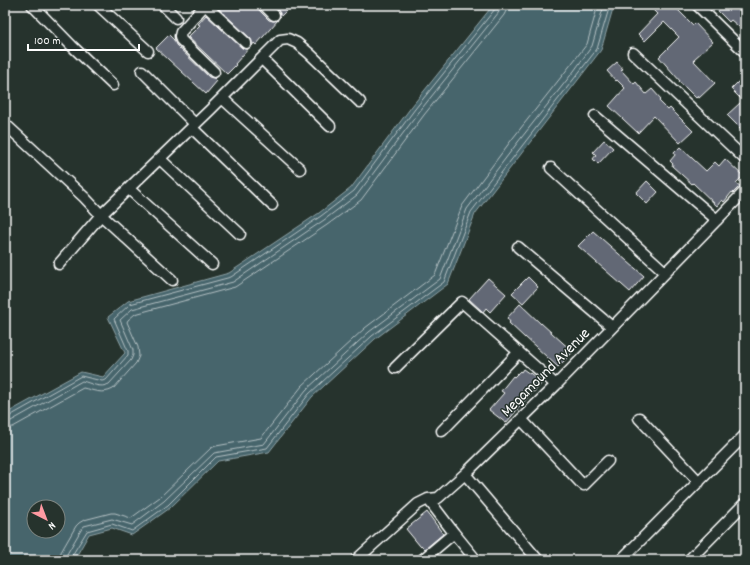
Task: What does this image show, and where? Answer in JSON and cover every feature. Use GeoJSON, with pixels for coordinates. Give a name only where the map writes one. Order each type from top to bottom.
{"type":"FeatureCollection","features":[{"type":"Feature","properties":{"kind":"street"},"geometry":{"type":"LineString","coordinates":[[32,5],[113,85]]}},
{"type":"Feature","properties":{"kind":"street"},"geometry":{"type":"LineString","coordinates":[[98,5],[148,51]]}},
{"type":"Feature","properties":{"kind":"street"},"geometry":{"type":"LineString","coordinates":[[162,5],[176,18]]}},
{"type":"Feature","properties":{"kind":"street"},"geometry":{"type":"LineString","coordinates":[[214,72],[181,40],[180,36],[180,32],[205,5],[246,43]]}},
{"type":"Feature","properties":{"kind":"street"},"geometry":{"type":"LineString","coordinates":[[264,5],[274,15]]}},
{"type":"Feature","properties":{"kind":"street"},"geometry":{"type":"LineString","coordinates":[[697,5],[745,52]]}},
{"type":"Feature","properties":{"kind":"street"},"geometry":{"type":"LineString","coordinates":[[59,264],[101,215],[194,126],[280,40],[288,39],[309,53],[360,102]]}},
{"type":"Feature","properties":{"kind":"street"},"geometry":{"type":"LineString","coordinates":[[633,53],[745,159]]}},
{"type":"Feature","properties":{"kind":"street"},"geometry":{"type":"LineString","coordinates":[[262,59],[330,126]]}},
{"type":"Feature","properties":{"kind":"street"},"geometry":{"type":"LineString","coordinates":[[142,71],[272,205]]}},
{"type":"Feature","properties":{"kind":"street"},"geometry":{"type":"LineString","coordinates":[[222,98],[300,169]]}},
{"type":"Feature","properties":{"kind":"street"},"geometry":{"type":"LineString","coordinates":[[595,116],[717,220]]}},
{"type":"Feature","properties":{"kind":"street"},"geometry":{"type":"LineString","coordinates":[[5,124],[172,280]]}},
{"type":"Feature","properties":{"kind":"street"},"geometry":{"type":"LineString","coordinates":[[160,159],[240,234]]}},
{"type":"Feature","properties":{"kind":"street"},"geometry":{"type":"LineString","coordinates":[[551,168],[665,272]]}},
{"type":"Feature","properties":{"kind":"street"},"geometry":{"type":"LineString","coordinates":[[129,189],[212,264]]}},
{"type":"Feature","properties":{"kind":"street","name":"Megamound Avenue"},"geometry":{"type":"LineString","coordinates":[[356,560],[418,504],[428,499],[438,498],[465,474],[556,385],[745,191]]}},
{"type":"Feature","properties":{"kind":"street"},"geometry":{"type":"LineString","coordinates":[[518,247],[612,327]]}},
{"type":"Feature","properties":{"kind":"street"},"geometry":{"type":"LineString","coordinates":[[395,368],[462,302],[556,385]]}},
{"type":"Feature","properties":{"kind":"street"},"geometry":{"type":"LineString","coordinates":[[442,431],[519,352]]}},
{"type":"Feature","properties":{"kind":"street"},"geometry":{"type":"LineString","coordinates":[[639,418],[699,482]]}},
{"type":"Feature","properties":{"kind":"street"},"geometry":{"type":"LineString","coordinates":[[521,419],[584,485],[608,461]]}},
{"type":"Feature","properties":{"kind":"street"},"geometry":{"type":"LineString","coordinates":[[621,560],[745,436]]}},
{"type":"Feature","properties":{"kind":"street"},"geometry":{"type":"LineString","coordinates":[[465,474],[538,560]]}},
{"type":"Feature","properties":{"kind":"street"},"geometry":{"type":"LineString","coordinates":[[428,499],[476,560]]}},
{"type":"Feature","properties":{"kind":"street"},"geometry":{"type":"LineString","coordinates":[[689,560],[745,503]]}},
{"type":"Feature","properties":{"kind":"street"},"geometry":{"type":"LineString","coordinates":[[422,560],[454,533]]}},
{"type":"Feature","properties":{"kind":"water"},"geometry":{"type":"Polygon","coordinates":[[[494,5],[614,5],[601,50],[475,214],[448,284],[375,339],[312,397],[269,452],[218,461],[170,508],[132,535],[112,528],[89,534],[74,560],[5,560],[5,414],[81,372],[103,377],[125,353],[108,317],[128,301],[229,273],[319,213],[351,188],[412,106],[494,5]]]}},
{"type":"Feature","properties":{"kind":"building"},"geometry":{"type":"Polygon","coordinates":[[[219,5],[258,5],[259,10],[269,20],[278,20],[256,45],[254,43],[252,46],[251,39],[217,7],[219,5]]]}},
{"type":"Feature","properties":{"kind":"building"},"geometry":{"type":"Polygon","coordinates":[[[273,5],[292,5],[279,18],[280,13],[273,5]]]}},
{"type":"Feature","properties":{"kind":"building"},"geometry":{"type":"Polygon","coordinates":[[[648,5],[673,5],[693,25],[695,23],[713,42],[694,59],[694,61],[715,83],[699,98],[698,96],[696,98],[684,87],[659,57],[679,37],[664,22],[645,41],[638,34],[657,14],[648,5]]]}},
{"type":"Feature","properties":{"kind":"building"},"geometry":{"type":"Polygon","coordinates":[[[718,5],[745,5],[745,32],[731,20],[729,22],[715,8],[718,5]]]}},
{"type":"Feature","properties":{"kind":"building"},"geometry":{"type":"Polygon","coordinates":[[[206,15],[242,48],[249,48],[227,74],[188,37],[200,25],[198,24],[206,15]]]}},
{"type":"Feature","properties":{"kind":"building"},"geometry":{"type":"Polygon","coordinates":[[[169,35],[174,40],[176,45],[209,77],[214,78],[217,81],[206,94],[156,48],[169,35]]]}},
{"type":"Feature","properties":{"kind":"building"},"geometry":{"type":"Polygon","coordinates":[[[617,62],[623,69],[621,70],[634,84],[636,82],[646,94],[652,89],[661,99],[659,101],[668,110],[670,108],[693,131],[680,143],[654,116],[638,133],[609,106],[625,88],[607,71],[617,62]]]}},
{"type":"Feature","properties":{"kind":"building"},"geometry":{"type":"Polygon","coordinates":[[[745,75],[745,94],[740,98],[731,89],[745,75]]]}},
{"type":"Feature","properties":{"kind":"building"},"geometry":{"type":"Polygon","coordinates":[[[740,103],[745,107],[745,133],[727,115],[740,103]]]}},
{"type":"Feature","properties":{"kind":"building"},"geometry":{"type":"Polygon","coordinates":[[[604,140],[613,148],[598,164],[593,159],[596,155],[593,152],[604,140]]]}},
{"type":"Feature","properties":{"kind":"building"},"geometry":{"type":"Polygon","coordinates":[[[680,147],[706,171],[715,162],[719,166],[725,159],[743,176],[736,183],[740,186],[733,193],[732,192],[724,202],[722,200],[717,206],[693,183],[692,184],[672,166],[673,164],[670,161],[675,155],[674,153],[680,147]]]}},
{"type":"Feature","properties":{"kind":"building"},"geometry":{"type":"Polygon","coordinates":[[[647,181],[658,192],[647,204],[636,193],[647,181]]]}},
{"type":"Feature","properties":{"kind":"building"},"geometry":{"type":"Polygon","coordinates":[[[593,231],[644,276],[630,292],[578,246],[593,231]]]}},
{"type":"Feature","properties":{"kind":"building"},"geometry":{"type":"Polygon","coordinates":[[[528,277],[538,287],[523,303],[512,293],[528,277]]]}},
{"type":"Feature","properties":{"kind":"building"},"geometry":{"type":"Polygon","coordinates":[[[488,278],[506,294],[490,312],[486,308],[483,312],[469,299],[488,278]]]}},
{"type":"Feature","properties":{"kind":"building"},"geometry":{"type":"Polygon","coordinates":[[[520,304],[573,352],[558,367],[509,323],[510,322],[507,318],[520,304]]]}},
{"type":"Feature","properties":{"kind":"building"},"geometry":{"type":"Polygon","coordinates":[[[523,369],[542,383],[534,392],[533,391],[506,423],[489,410],[504,393],[501,391],[513,376],[514,377],[523,369]]]}},
{"type":"Feature","properties":{"kind":"building"},"geometry":{"type":"Polygon","coordinates":[[[427,512],[443,534],[425,549],[421,545],[420,546],[406,529],[427,512]]]}}]}
